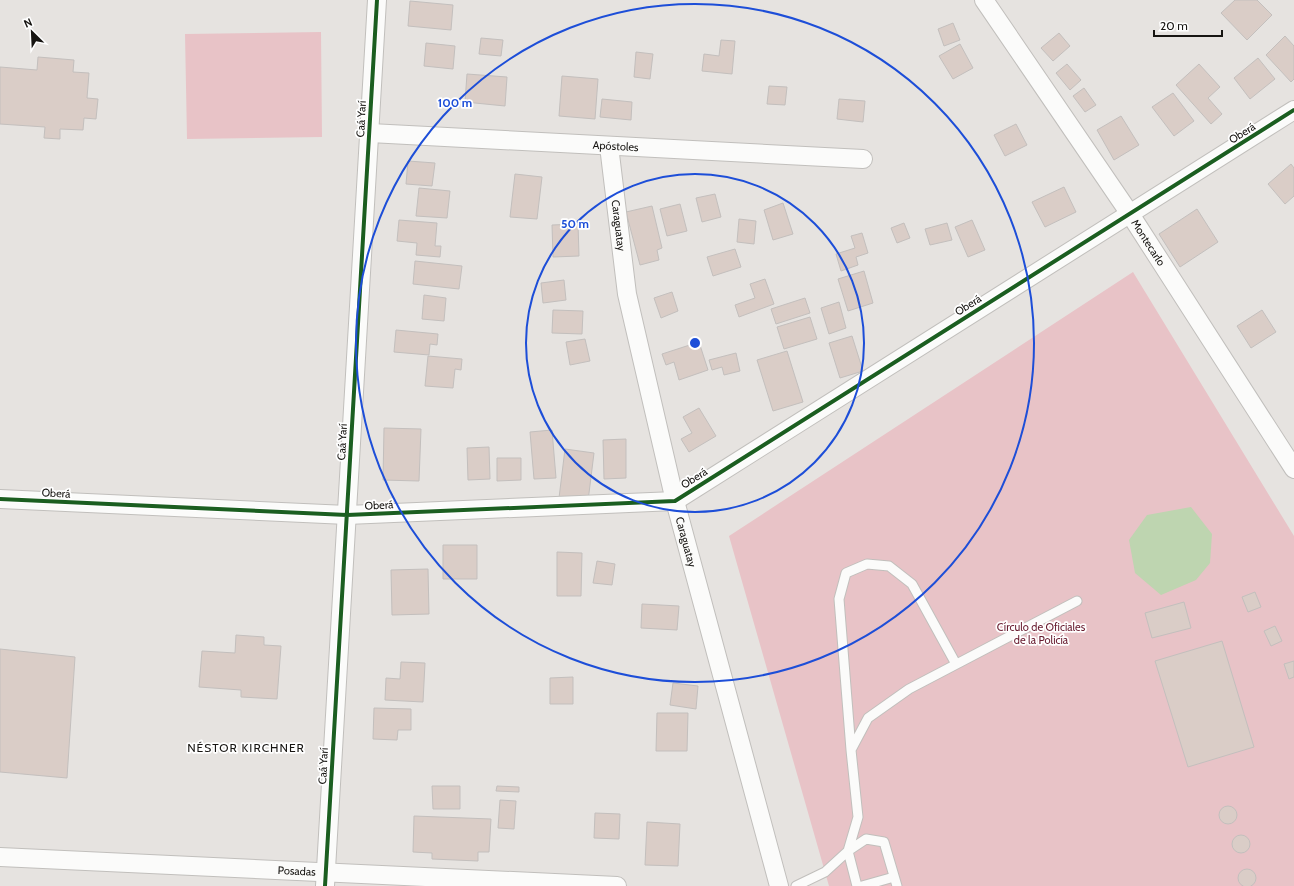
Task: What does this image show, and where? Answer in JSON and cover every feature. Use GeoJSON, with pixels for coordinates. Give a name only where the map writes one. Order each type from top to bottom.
{"type":"FeatureCollection","features":[{"type":"Feature","properties":{"kind":"street","name":"Caá Yarí"},"geometry":{"type":"LineString","coordinates":[[326,879],[377,0]]}},
{"type":"Feature","properties":{"kind":"street","name":"Montecarlo"},"geometry":{"type":"LineString","coordinates":[[984,0],[1130,214],[1294,469]]}},
{"type":"Feature","properties":{"kind":"street","name":"Oberá"},"geometry":{"type":"LineString","coordinates":[[0,499],[347,515],[675,501],[1294,110]]}},
{"type":"Feature","properties":{"kind":"street","name":"Apóstoles"},"geometry":{"type":"LineString","coordinates":[[370,133],[863,159]]}},
{"type":"Feature","properties":{"kind":"street","name":"Caraguatay"},"geometry":{"type":"LineString","coordinates":[[609,146],[627,294],[675,501],[779,886]]}},
{"type":"Feature","properties":{"kind":"street","name":"Posadas"},"geometry":{"type":"LineString","coordinates":[[0,857],[326,879],[617,886]]}},
{"type":"Feature","properties":{"kind":"lane"},"geometry":{"type":"LineString","coordinates":[[858,886],[848,851],[858,817],[839,599],[846,573],[867,564],[889,566],[912,584],[956,664]]}},
{"type":"Feature","properties":{"kind":"lane"},"geometry":{"type":"LineString","coordinates":[[851,750],[868,718],[909,688],[1077,601]]}},
{"type":"Feature","properties":{"kind":"lane"},"geometry":{"type":"LineString","coordinates":[[796,886],[825,872],[848,851],[866,839],[884,842],[897,886]]}},
{"type":"Feature","properties":{"kind":"lane"},"geometry":{"type":"LineString","coordinates":[[862,886],[894,877]]}},
{"type":"Feature","properties":{"kind":"green space"},"geometry":{"type":"Polygon","coordinates":[[[321,32],[322,137],[187,139],[185,34],[321,32]]]}},
{"type":"Feature","properties":{"kind":"green space","name":"Círculo de Oficiales de la Policía"},"geometry":{"type":"Polygon","coordinates":[[[1133,272],[1294,536],[1294,886],[829,886],[729,536],[1133,272]]]}},
{"type":"Feature","properties":{"kind":"shaded area"},"geometry":{"type":"Polygon","coordinates":[[[1191,507],[1212,534],[1210,563],[1196,580],[1161,595],[1135,573],[1129,540],[1147,515],[1191,507]]]}},
{"type":"Feature","properties":{"kind":"building"},"geometry":{"type":"Polygon","coordinates":[[[1235,0],[1257,0],[1272,15],[1247,40],[1221,13],[1235,0]]]}},
{"type":"Feature","properties":{"kind":"building"},"geometry":{"type":"Polygon","coordinates":[[[410,1],[453,5],[451,30],[408,26],[410,1]]]}},
{"type":"Feature","properties":{"kind":"building"},"geometry":{"type":"Polygon","coordinates":[[[953,23],[960,40],[944,46],[938,29],[953,23]]]}},
{"type":"Feature","properties":{"kind":"building"},"geometry":{"type":"Polygon","coordinates":[[[1059,33],[1070,46],[1053,61],[1041,48],[1059,33]]]}},
{"type":"Feature","properties":{"kind":"building"},"geometry":{"type":"Polygon","coordinates":[[[1285,36],[1294,46],[1294,79],[1291,82],[1266,55],[1285,36]]]}},
{"type":"Feature","properties":{"kind":"building"},"geometry":{"type":"Polygon","coordinates":[[[481,38],[503,40],[501,56],[479,54],[481,38]]]}},
{"type":"Feature","properties":{"kind":"building"},"geometry":{"type":"Polygon","coordinates":[[[721,40],[735,41],[732,74],[702,71],[704,54],[719,56],[721,40]]]}},
{"type":"Feature","properties":{"kind":"building"},"geometry":{"type":"Polygon","coordinates":[[[426,43],[455,46],[453,69],[424,66],[426,43]]]}},
{"type":"Feature","properties":{"kind":"building"},"geometry":{"type":"Polygon","coordinates":[[[960,44],[973,68],[953,79],[939,56],[960,44]]]}},
{"type":"Feature","properties":{"kind":"building"},"geometry":{"type":"Polygon","coordinates":[[[636,52],[653,54],[650,79],[634,77],[636,52]]]}},
{"type":"Feature","properties":{"kind":"building"},"geometry":{"type":"Polygon","coordinates":[[[38,57],[74,60],[73,72],[89,73],[87,98],[98,99],[96,119],[84,118],[83,130],[60,129],[60,139],[44,138],[45,127],[0,124],[0,67],[37,70],[38,57]]]}},
{"type":"Feature","properties":{"kind":"building"},"geometry":{"type":"Polygon","coordinates":[[[1258,58],[1275,79],[1250,99],[1234,78],[1258,58]]]}},
{"type":"Feature","properties":{"kind":"building"},"geometry":{"type":"Polygon","coordinates":[[[1067,64],[1081,80],[1070,90],[1056,73],[1067,64]]]}},
{"type":"Feature","properties":{"kind":"building"},"geometry":{"type":"Polygon","coordinates":[[[1199,64],[1220,87],[1208,98],[1222,114],[1211,124],[1176,85],[1199,64]]]}},
{"type":"Feature","properties":{"kind":"building"},"geometry":{"type":"Polygon","coordinates":[[[467,74],[507,77],[505,106],[465,102],[467,74]]]}},
{"type":"Feature","properties":{"kind":"building"},"geometry":{"type":"Polygon","coordinates":[[[562,76],[598,79],[595,119],[559,116],[562,76]]]}},
{"type":"Feature","properties":{"kind":"building"},"geometry":{"type":"Polygon","coordinates":[[[769,86],[787,87],[785,105],[767,104],[769,86]]]}},
{"type":"Feature","properties":{"kind":"building"},"geometry":{"type":"Polygon","coordinates":[[[1084,88],[1096,105],[1085,112],[1073,96],[1084,88]]]}},
{"type":"Feature","properties":{"kind":"building"},"geometry":{"type":"Polygon","coordinates":[[[1173,93],[1194,121],[1174,136],[1152,107],[1173,93]]]}},
{"type":"Feature","properties":{"kind":"building"},"geometry":{"type":"Polygon","coordinates":[[[602,99],[632,102],[631,120],[600,117],[602,99]]]}},
{"type":"Feature","properties":{"kind":"building"},"geometry":{"type":"Polygon","coordinates":[[[839,99],[865,101],[863,122],[837,119],[839,99]]]}},
{"type":"Feature","properties":{"kind":"building"},"geometry":{"type":"Polygon","coordinates":[[[1121,116],[1139,145],[1114,160],[1097,130],[1121,116]]]}},
{"type":"Feature","properties":{"kind":"building"},"geometry":{"type":"Polygon","coordinates":[[[1016,124],[1027,145],[1005,156],[994,135],[1016,124]]]}},
{"type":"Feature","properties":{"kind":"building"},"geometry":{"type":"Polygon","coordinates":[[[408,161],[435,163],[432,186],[406,184],[408,161]]]}},
{"type":"Feature","properties":{"kind":"building"},"geometry":{"type":"Polygon","coordinates":[[[1291,164],[1294,168],[1294,196],[1285,204],[1268,184],[1291,164]]]}},
{"type":"Feature","properties":{"kind":"building"},"geometry":{"type":"Polygon","coordinates":[[[515,174],[542,177],[537,219],[510,217],[515,174]]]}},
{"type":"Feature","properties":{"kind":"building"},"geometry":{"type":"Polygon","coordinates":[[[1064,187],[1076,212],[1045,227],[1032,202],[1064,187]]]}},
{"type":"Feature","properties":{"kind":"building"},"geometry":{"type":"Polygon","coordinates":[[[419,188],[450,191],[447,218],[416,216],[419,188]]]}},
{"type":"Feature","properties":{"kind":"building"},"geometry":{"type":"Polygon","coordinates":[[[715,194],[721,217],[702,222],[696,198],[715,194]]]}},
{"type":"Feature","properties":{"kind":"building"},"geometry":{"type":"Polygon","coordinates":[[[783,203],[793,234],[773,240],[764,210],[783,203]]]}},
{"type":"Feature","properties":{"kind":"building"},"geometry":{"type":"Polygon","coordinates":[[[680,204],[687,231],[667,236],[660,209],[680,204]]]}},
{"type":"Feature","properties":{"kind":"building"},"geometry":{"type":"Polygon","coordinates":[[[652,206],[662,248],[657,250],[659,260],[640,265],[626,212],[652,206]]]}},
{"type":"Feature","properties":{"kind":"building"},"geometry":{"type":"Polygon","coordinates":[[[1197,209],[1218,242],[1180,267],[1159,234],[1197,209]]]}},
{"type":"Feature","properties":{"kind":"building"},"geometry":{"type":"Polygon","coordinates":[[[739,219],[756,221],[754,244],[737,242],[739,219]]]}},
{"type":"Feature","properties":{"kind":"building"},"geometry":{"type":"Polygon","coordinates":[[[399,220],[437,223],[435,246],[441,246],[440,257],[416,255],[417,243],[397,241],[399,220]]]}},
{"type":"Feature","properties":{"kind":"building"},"geometry":{"type":"Polygon","coordinates":[[[972,220],[985,250],[968,257],[955,227],[972,220]]]}},
{"type":"Feature","properties":{"kind":"building"},"geometry":{"type":"Polygon","coordinates":[[[904,223],[910,238],[897,243],[891,228],[904,223]]]}},
{"type":"Feature","properties":{"kind":"building"},"geometry":{"type":"Polygon","coordinates":[[[947,223],[952,240],[930,245],[925,229],[947,223]]]}},
{"type":"Feature","properties":{"kind":"building"},"geometry":{"type":"Polygon","coordinates":[[[578,224],[579,256],[553,257],[552,225],[578,224]]]}},
{"type":"Feature","properties":{"kind":"building"},"geometry":{"type":"Polygon","coordinates":[[[862,233],[868,253],[856,257],[858,265],[841,271],[836,254],[855,248],[851,236],[862,233]]]}},
{"type":"Feature","properties":{"kind":"building"},"geometry":{"type":"Polygon","coordinates":[[[735,249],[741,267],[713,276],[707,257],[735,249]]]}},
{"type":"Feature","properties":{"kind":"building"},"geometry":{"type":"Polygon","coordinates":[[[415,261],[462,266],[459,289],[413,284],[415,261]]]}},
{"type":"Feature","properties":{"kind":"building"},"geometry":{"type":"Polygon","coordinates":[[[864,271],[873,303],[848,311],[838,279],[864,271]]]}},
{"type":"Feature","properties":{"kind":"building"},"geometry":{"type":"Polygon","coordinates":[[[765,279],[774,304],[739,317],[735,305],[755,298],[750,284],[765,279]]]}},
{"type":"Feature","properties":{"kind":"building"},"geometry":{"type":"Polygon","coordinates":[[[564,280],[566,300],[543,303],[541,283],[564,280]]]}},
{"type":"Feature","properties":{"kind":"building"},"geometry":{"type":"Polygon","coordinates":[[[672,292],[678,311],[661,318],[654,298],[672,292]]]}},
{"type":"Feature","properties":{"kind":"building"},"geometry":{"type":"Polygon","coordinates":[[[424,295],[446,298],[444,321],[422,319],[424,295]]]}},
{"type":"Feature","properties":{"kind":"building"},"geometry":{"type":"Polygon","coordinates":[[[805,298],[810,313],[776,324],[771,309],[805,298]]]}},
{"type":"Feature","properties":{"kind":"building"},"geometry":{"type":"Polygon","coordinates":[[[839,302],[846,328],[829,334],[821,308],[839,302]]]}},
{"type":"Feature","properties":{"kind":"building"},"geometry":{"type":"Polygon","coordinates":[[[553,310],[583,311],[582,334],[552,333],[553,310]]]}},
{"type":"Feature","properties":{"kind":"building"},"geometry":{"type":"Polygon","coordinates":[[[1262,310],[1276,332],[1251,348],[1237,326],[1262,310]]]}},
{"type":"Feature","properties":{"kind":"building"},"geometry":{"type":"Polygon","coordinates":[[[810,317],[817,339],[784,349],[777,327],[810,317]]]}},
{"type":"Feature","properties":{"kind":"building"},"geometry":{"type":"Polygon","coordinates":[[[396,330],[438,334],[437,345],[430,344],[429,355],[394,352],[396,330]]]}},
{"type":"Feature","properties":{"kind":"building"},"geometry":{"type":"Polygon","coordinates":[[[852,336],[863,371],[840,378],[829,343],[852,336]]]}},
{"type":"Feature","properties":{"kind":"building"},"geometry":{"type":"Polygon","coordinates":[[[585,339],[590,361],[570,365],[566,342],[585,339]]]}},
{"type":"Feature","properties":{"kind":"building"},"geometry":{"type":"Polygon","coordinates":[[[699,342],[708,370],[679,380],[674,362],[666,365],[662,354],[699,342]]]}},
{"type":"Feature","properties":{"kind":"building"},"geometry":{"type":"Polygon","coordinates":[[[787,351],[803,402],[773,411],[757,360],[787,351]]]}},
{"type":"Feature","properties":{"kind":"building"},"geometry":{"type":"Polygon","coordinates":[[[736,353],[740,371],[724,375],[722,367],[712,370],[709,360],[736,353]]]}},
{"type":"Feature","properties":{"kind":"building"},"geometry":{"type":"Polygon","coordinates":[[[428,356],[462,359],[461,370],[455,369],[453,388],[425,386],[428,356]]]}},
{"type":"Feature","properties":{"kind":"building"},"geometry":{"type":"Polygon","coordinates":[[[699,408],[716,436],[689,452],[681,439],[692,433],[683,417],[699,408]]]}},
{"type":"Feature","properties":{"kind":"building"},"geometry":{"type":"Polygon","coordinates":[[[384,428],[421,429],[419,481],[383,480],[384,428]]]}},
{"type":"Feature","properties":{"kind":"building"},"geometry":{"type":"Polygon","coordinates":[[[552,430],[556,478],[534,479],[530,432],[552,430]]]}},
{"type":"Feature","properties":{"kind":"building"},"geometry":{"type":"Polygon","coordinates":[[[626,439],[626,478],[604,479],[603,440],[626,439]]]}},
{"type":"Feature","properties":{"kind":"building"},"geometry":{"type":"Polygon","coordinates":[[[489,447],[490,479],[468,480],[467,448],[489,447]]]}},
{"type":"Feature","properties":{"kind":"building"},"geometry":{"type":"Polygon","coordinates":[[[565,449],[594,453],[588,501],[559,498],[565,449]]]}},
{"type":"Feature","properties":{"kind":"building"},"geometry":{"type":"Polygon","coordinates":[[[497,458],[521,458],[521,480],[497,481],[497,458]]]}},
{"type":"Feature","properties":{"kind":"building"},"geometry":{"type":"Polygon","coordinates":[[[443,545],[477,545],[477,579],[443,579],[443,545]]]}},
{"type":"Feature","properties":{"kind":"building"},"geometry":{"type":"Polygon","coordinates":[[[557,552],[582,553],[581,596],[557,596],[557,552]]]}},
{"type":"Feature","properties":{"kind":"building"},"geometry":{"type":"Polygon","coordinates":[[[597,561],[615,564],[612,585],[593,583],[597,561]]]}},
{"type":"Feature","properties":{"kind":"building"},"geometry":{"type":"Polygon","coordinates":[[[428,569],[429,614],[392,615],[391,570],[428,569]]]}},
{"type":"Feature","properties":{"kind":"building"},"geometry":{"type":"Polygon","coordinates":[[[1255,592],[1261,607],[1248,612],[1242,597],[1255,592]]]}},
{"type":"Feature","properties":{"kind":"building"},"geometry":{"type":"Polygon","coordinates":[[[1184,602],[1191,628],[1152,638],[1145,613],[1184,602]]]}},
{"type":"Feature","properties":{"kind":"building"},"geometry":{"type":"Polygon","coordinates":[[[642,604],[679,606],[677,630],[641,628],[642,604]]]}},
{"type":"Feature","properties":{"kind":"building"},"geometry":{"type":"Polygon","coordinates":[[[1275,626],[1282,641],[1271,646],[1264,631],[1275,626]]]}},
{"type":"Feature","properties":{"kind":"building"},"geometry":{"type":"Polygon","coordinates":[[[236,635],[264,637],[264,645],[281,646],[277,699],[241,697],[241,690],[199,687],[202,651],[235,653],[236,635]]]}},
{"type":"Feature","properties":{"kind":"building"},"geometry":{"type":"Polygon","coordinates":[[[1222,641],[1254,747],[1188,767],[1155,661],[1222,641]]]}},
{"type":"Feature","properties":{"kind":"building"},"geometry":{"type":"Polygon","coordinates":[[[0,649],[75,657],[67,778],[0,772],[0,649]]]}},
{"type":"Feature","properties":{"kind":"building"},"geometry":{"type":"Polygon","coordinates":[[[1294,661],[1294,677],[1289,679],[1284,664],[1294,661]]]}},
{"type":"Feature","properties":{"kind":"building"},"geometry":{"type":"Polygon","coordinates":[[[401,662],[425,663],[423,702],[385,700],[386,678],[400,679],[401,662]]]}},
{"type":"Feature","properties":{"kind":"building"},"geometry":{"type":"Polygon","coordinates":[[[573,677],[573,704],[550,704],[550,678],[573,677]]]}},
{"type":"Feature","properties":{"kind":"building"},"geometry":{"type":"Polygon","coordinates":[[[673,683],[698,686],[696,709],[670,705],[673,683]]]}},
{"type":"Feature","properties":{"kind":"building"},"geometry":{"type":"Polygon","coordinates":[[[374,708],[411,709],[411,730],[398,730],[397,740],[373,739],[374,708]]]}},
{"type":"Feature","properties":{"kind":"building"},"geometry":{"type":"Polygon","coordinates":[[[657,713],[688,713],[687,751],[656,751],[657,713]]]}},
{"type":"Feature","properties":{"kind":"building"},"geometry":{"type":"Polygon","coordinates":[[[432,786],[460,786],[460,809],[433,809],[432,786]]]}},
{"type":"Feature","properties":{"kind":"building"},"geometry":{"type":"Polygon","coordinates":[[[497,786],[519,787],[519,792],[496,791],[497,786]]]}},
{"type":"Feature","properties":{"kind":"building"},"geometry":{"type":"Polygon","coordinates":[[[500,800],[516,801],[514,829],[498,828],[500,800]]]}},
{"type":"Feature","properties":{"kind":"building"},"geometry":{"type":"Polygon","coordinates":[[[1228,806],[1234,809],[1237,815],[1234,821],[1228,824],[1222,821],[1219,815],[1222,809],[1228,806]]]}},
{"type":"Feature","properties":{"kind":"building"},"geometry":{"type":"Polygon","coordinates":[[[595,813],[620,814],[619,839],[594,838],[595,813]]]}},
{"type":"Feature","properties":{"kind":"building"},"geometry":{"type":"Polygon","coordinates":[[[414,816],[491,819],[489,852],[478,852],[478,861],[432,859],[432,853],[413,852],[414,816]]]}},
{"type":"Feature","properties":{"kind":"building"},"geometry":{"type":"Polygon","coordinates":[[[647,822],[680,824],[678,866],[645,865],[647,822]]]}},
{"type":"Feature","properties":{"kind":"building"},"geometry":{"type":"Polygon","coordinates":[[[1241,835],[1247,838],[1250,844],[1247,850],[1241,853],[1235,850],[1232,844],[1235,838],[1241,835]]]}},
{"type":"Feature","properties":{"kind":"building"},"geometry":{"type":"Polygon","coordinates":[[[1247,869],[1253,872],[1256,878],[1253,884],[1247,887],[1241,884],[1238,878],[1241,872],[1247,869]]]}},
{"type":"Feature","properties":{"kind":"cycle path"},"geometry":{"type":"LineString","coordinates":[[325,886],[377,0]]}},
{"type":"Feature","properties":{"kind":"cycle path"},"geometry":{"type":"LineString","coordinates":[[0,499],[347,515],[675,501],[1294,110]]}},
{"type":"Feature","properties":{"kind":"district","name":"NÉSTOR KIRCHNER"},"geometry":{"type":"Point","coordinates":[246,748]}}]}
